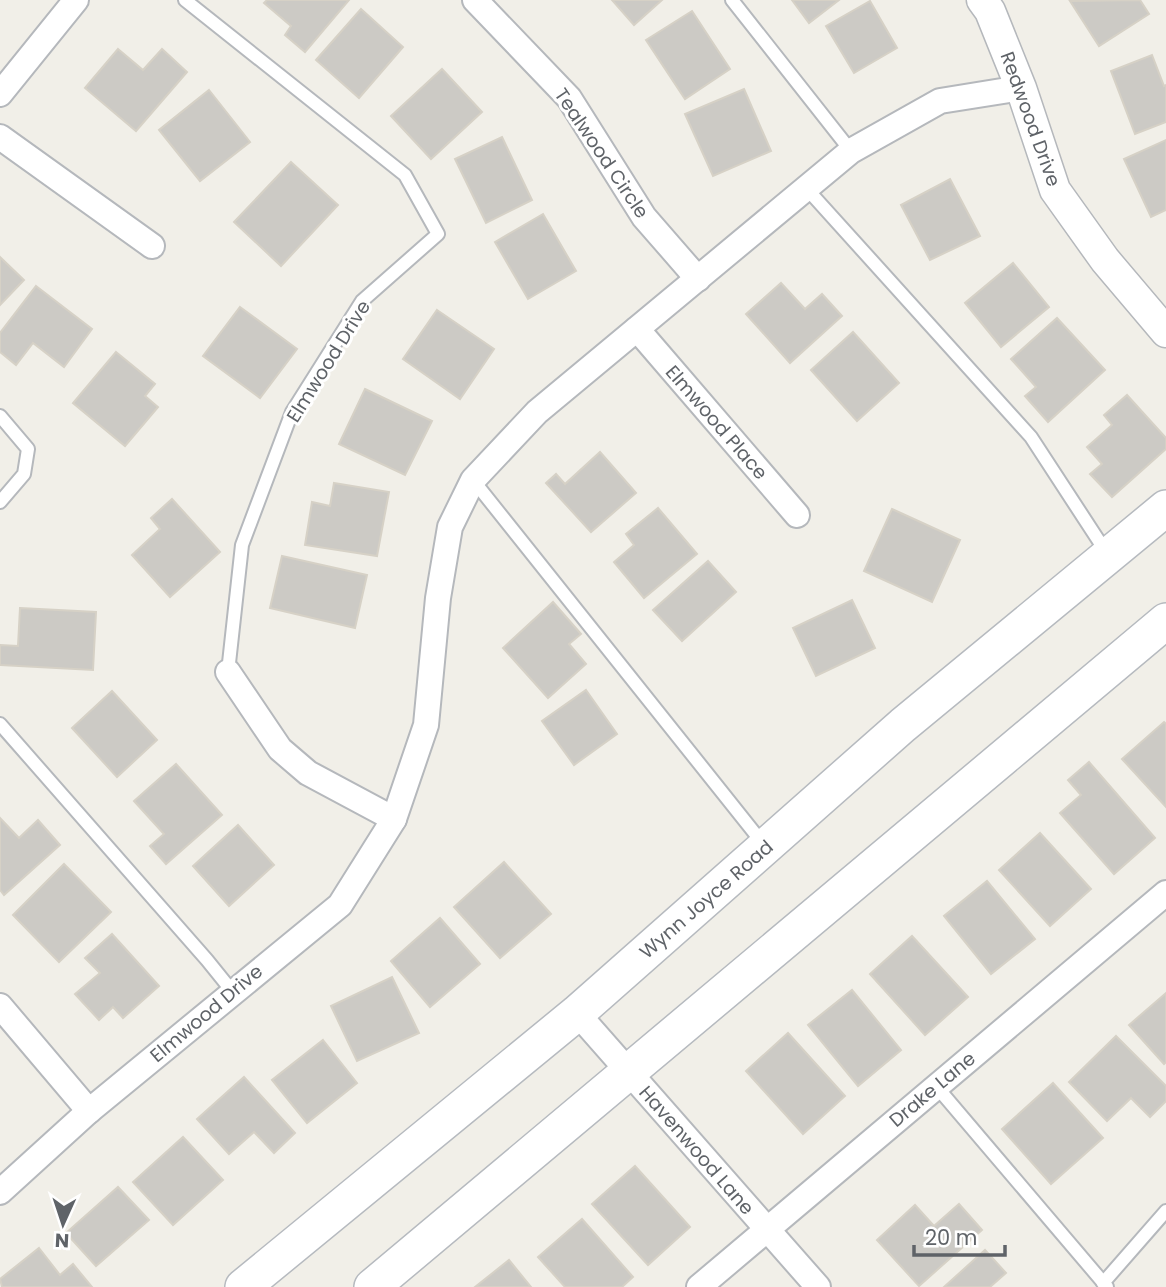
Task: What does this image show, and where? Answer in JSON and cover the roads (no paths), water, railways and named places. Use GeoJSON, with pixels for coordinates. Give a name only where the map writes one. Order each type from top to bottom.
{"type":"FeatureCollection","features":[{"type":"Feature","properties":{"kind":"main road","name":"Wynn Joyce Road"},"geometry":{"type":"LineString","coordinates":[[243,1287],[577,1013],[903,725],[1166,508]]}},
{"type":"Feature","properties":{"kind":"main road"},"geometry":{"type":"LineString","coordinates":[[372,1287],[1166,621]]}},
{"type":"Feature","properties":{"kind":"street"},"geometry":{"type":"LineString","coordinates":[[0,94],[76,0]]}},
{"type":"Feature","properties":{"kind":"street","name":"Tealwood Circle"},"geometry":{"type":"LineString","coordinates":[[475,0],[569,98],[643,217],[698,279]]}},
{"type":"Feature","properties":{"kind":"street","name":"Redwood Drive"},"geometry":{"type":"LineString","coordinates":[[982,0],[990,11],[1021,88],[1055,190],[1105,260],[1166,332]]}},
{"type":"Feature","properties":{"kind":"street","name":"Elmwood Drive"},"geometry":{"type":"LineString","coordinates":[[0,1192],[89,1111],[340,905],[394,820],[426,725],[438,598],[450,527],[474,480],[537,412],[851,151],[940,101],[1021,88]]}},
{"type":"Feature","properties":{"kind":"street"},"geometry":{"type":"LineString","coordinates":[[0,136],[152,246]]}},
{"type":"Feature","properties":{"kind":"street","name":"Elmwood Place"},"geometry":{"type":"LineString","coordinates":[[637,329],[797,515]]}},
{"type":"Feature","properties":{"kind":"street","name":"Elmwood Drive"},"geometry":{"type":"LineString","coordinates":[[228,672],[280,749],[308,773],[394,820]]}},
{"type":"Feature","properties":{"kind":"street","name":"Drake Lane"},"geometry":{"type":"LineString","coordinates":[[699,1287],[1166,893]]}},
{"type":"Feature","properties":{"kind":"street"},"geometry":{"type":"LineString","coordinates":[[0,1006],[89,1111]]}},
{"type":"Feature","properties":{"kind":"street","name":"Havenwood Lane"},"geometry":{"type":"LineString","coordinates":[[577,1013],[818,1287]]}},
{"type":"Feature","properties":{"kind":"lane","name":"Elmwood Drive"},"geometry":{"type":"LineString","coordinates":[[185,0],[405,175],[438,234],[362,301],[292,412],[242,545],[228,672]]}},
{"type":"Feature","properties":{"kind":"lane"},"geometry":{"type":"LineString","coordinates":[[732,0],[851,151]]}},
{"type":"Feature","properties":{"kind":"lane"},"geometry":{"type":"LineString","coordinates":[[807,189],[1031,437],[1108,556]]}},
{"type":"Feature","properties":{"kind":"lane"},"geometry":{"type":"LineString","coordinates":[[0,416],[29,449],[24,474],[0,502]]}},
{"type":"Feature","properties":{"kind":"lane"},"geometry":{"type":"LineString","coordinates":[[474,480],[765,846]]}},
{"type":"Feature","properties":{"kind":"lane"},"geometry":{"type":"LineString","coordinates":[[0,724],[232,991]]}},
{"type":"Feature","properties":{"kind":"lane"},"geometry":{"type":"LineString","coordinates":[[936,1086],[1105,1285],[1166,1211]]}}]}
